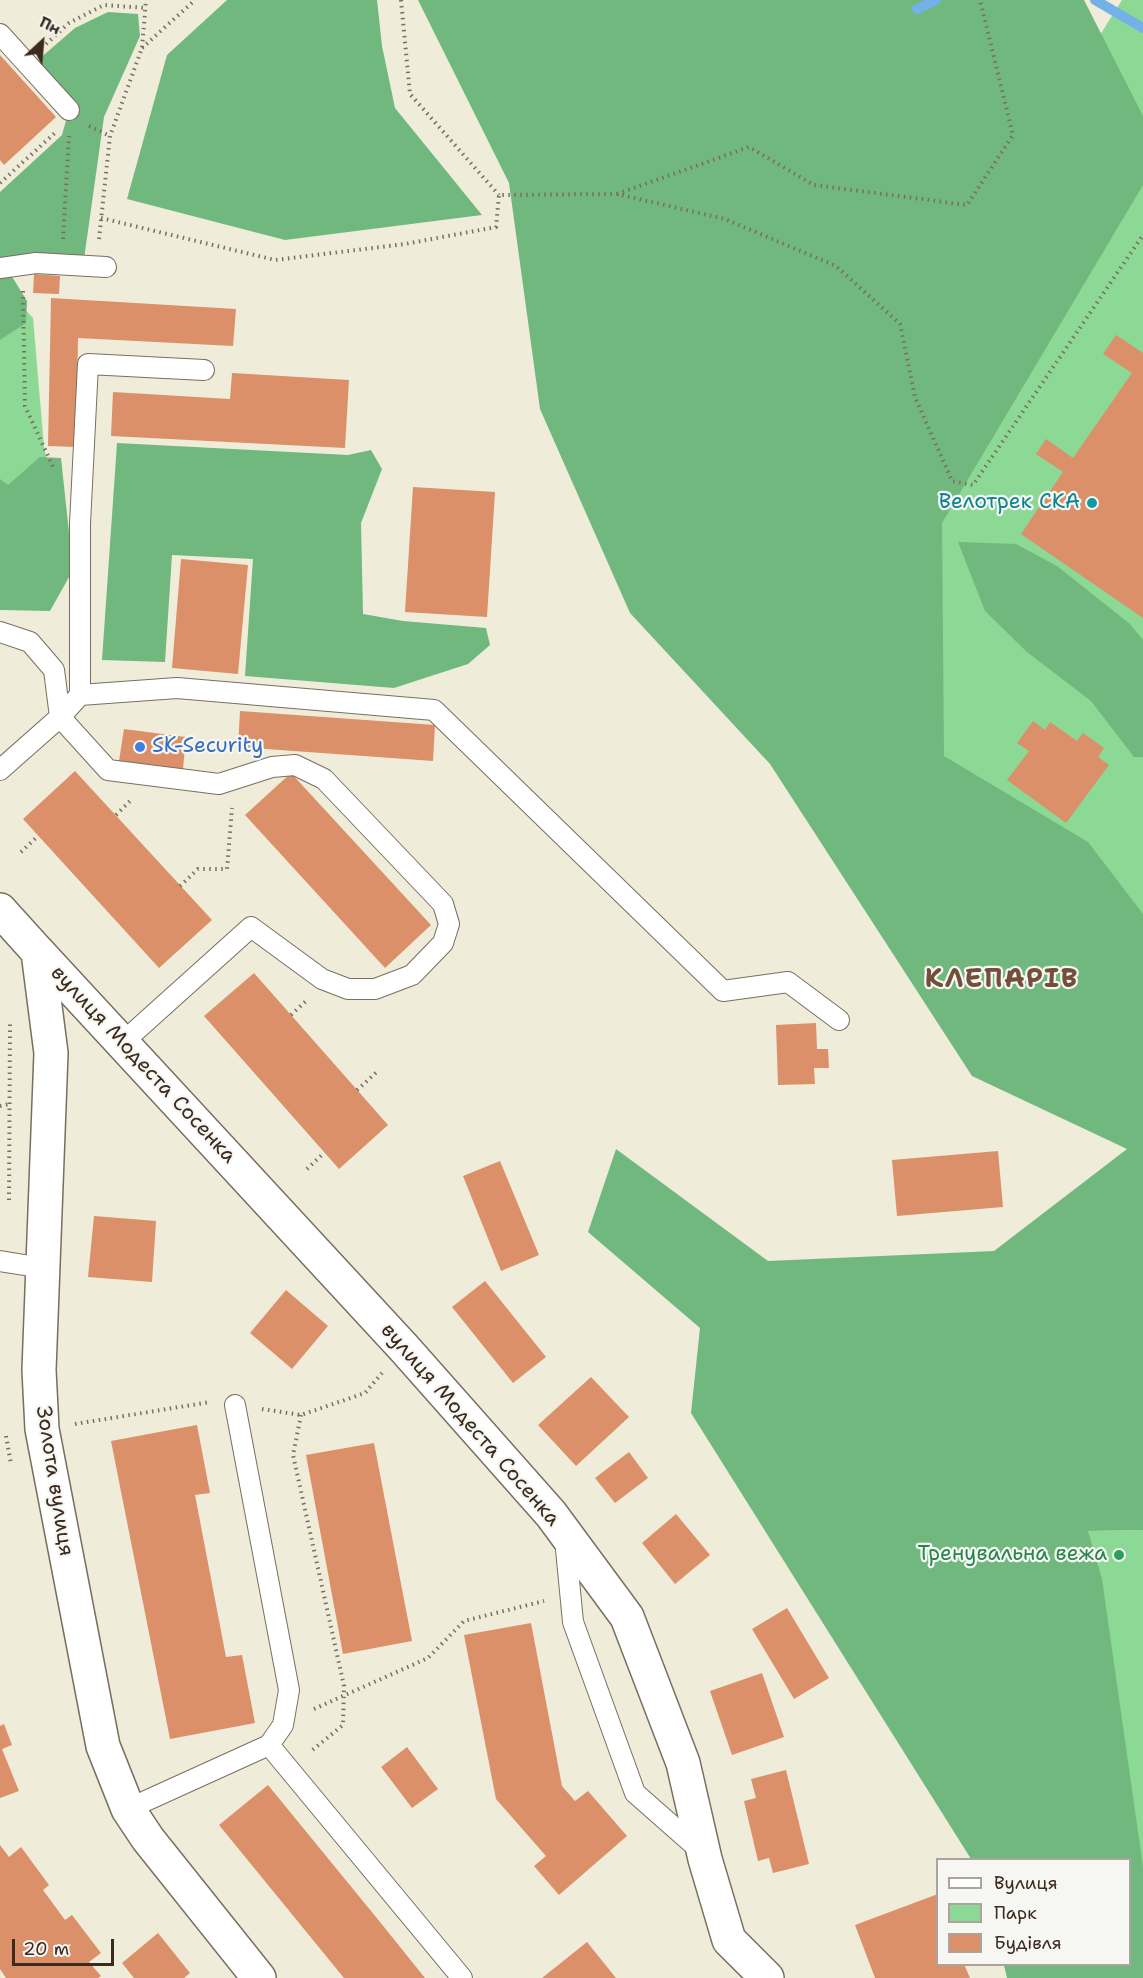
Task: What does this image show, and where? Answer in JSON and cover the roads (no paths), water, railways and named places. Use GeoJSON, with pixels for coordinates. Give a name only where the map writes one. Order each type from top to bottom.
{"type":"FeatureCollection","features":[{"type":"Feature","properties":{"kind":"street"},"geometry":{"type":"LineString","coordinates":[[0,910],[38,952]]}},
{"type":"Feature","properties":{"kind":"street","name":"вулиця Модеста Сосенка"},"geometry":{"type":"LineString","coordinates":[[38,952],[404,1348],[565,1533],[627,1617],[683,1763],[704,1854],[729,1940],[767,1978]]}},
{"type":"Feature","properties":{"kind":"street","name":"Золота вулиця"},"geometry":{"type":"LineString","coordinates":[[38,952],[51,1053],[39,1370],[42,1429],[102,1746],[128,1809],[148,1839],[259,1978]]}},
{"type":"Feature","properties":{"kind":"lane"},"geometry":{"type":"LineString","coordinates":[[0,34],[26,63],[69,120]]}},
{"type":"Feature","properties":{"kind":"lane"},"geometry":{"type":"LineString","coordinates":[[0,268],[23,264],[101,267]]}},
{"type":"Feature","properties":{"kind":"lane"},"geometry":{"type":"LineString","coordinates":[[0,770],[60,717],[80,695],[80,524],[88,364],[204,370]]}},
{"type":"Feature","properties":{"kind":"lane"},"geometry":{"type":"LineString","coordinates":[[0,632],[30,642],[54,670],[60,717],[108,770],[219,784],[272,767],[295,765],[324,779],[443,904],[449,924],[443,944],[412,975],[375,989],[348,989],[322,979],[251,927],[122,1043]]}},
{"type":"Feature","properties":{"kind":"lane"},"geometry":{"type":"LineString","coordinates":[[80,695],[177,688],[434,710],[723,991],[788,982],[839,1020]]}},
{"type":"Feature","properties":{"kind":"lane"},"geometry":{"type":"LineString","coordinates":[[0,1261],[43,1268]]}},
{"type":"Feature","properties":{"kind":"lane"},"geometry":{"type":"LineString","coordinates":[[128,1809],[269,1745],[283,1725],[289,1690],[235,1405]]}},
{"type":"Feature","properties":{"kind":"lane"},"geometry":{"type":"LineString","coordinates":[[565,1533],[573,1622],[635,1793],[704,1854]]}},
{"type":"Feature","properties":{"kind":"lane"},"geometry":{"type":"LineString","coordinates":[[269,1745],[462,1978]]}},
{"type":"Feature","properties":{"kind":"waterway"},"geometry":{"type":"LineString","coordinates":[[917,9],[936,0]]}},
{"type":"Feature","properties":{"kind":"waterway"},"geometry":{"type":"LineString","coordinates":[[1095,0],[1143,28]]}},
{"type":"Feature","properties":{"kind":"place","name":"Велотрек СКА"},"geometry":{"type":"Point","coordinates":[1092,503]}},
{"type":"Feature","properties":{"kind":"place","name":"SK-Security"},"geometry":{"type":"Point","coordinates":[140,747]}},
{"type":"Feature","properties":{"kind":"place","name":"Тренувальна вежа"},"geometry":{"type":"Point","coordinates":[1119,1555]}},
{"type":"Feature","properties":{"kind":"district","name":"КЛЕПАРІВ"},"geometry":{"type":"Point","coordinates":[1002,980]}}]}
